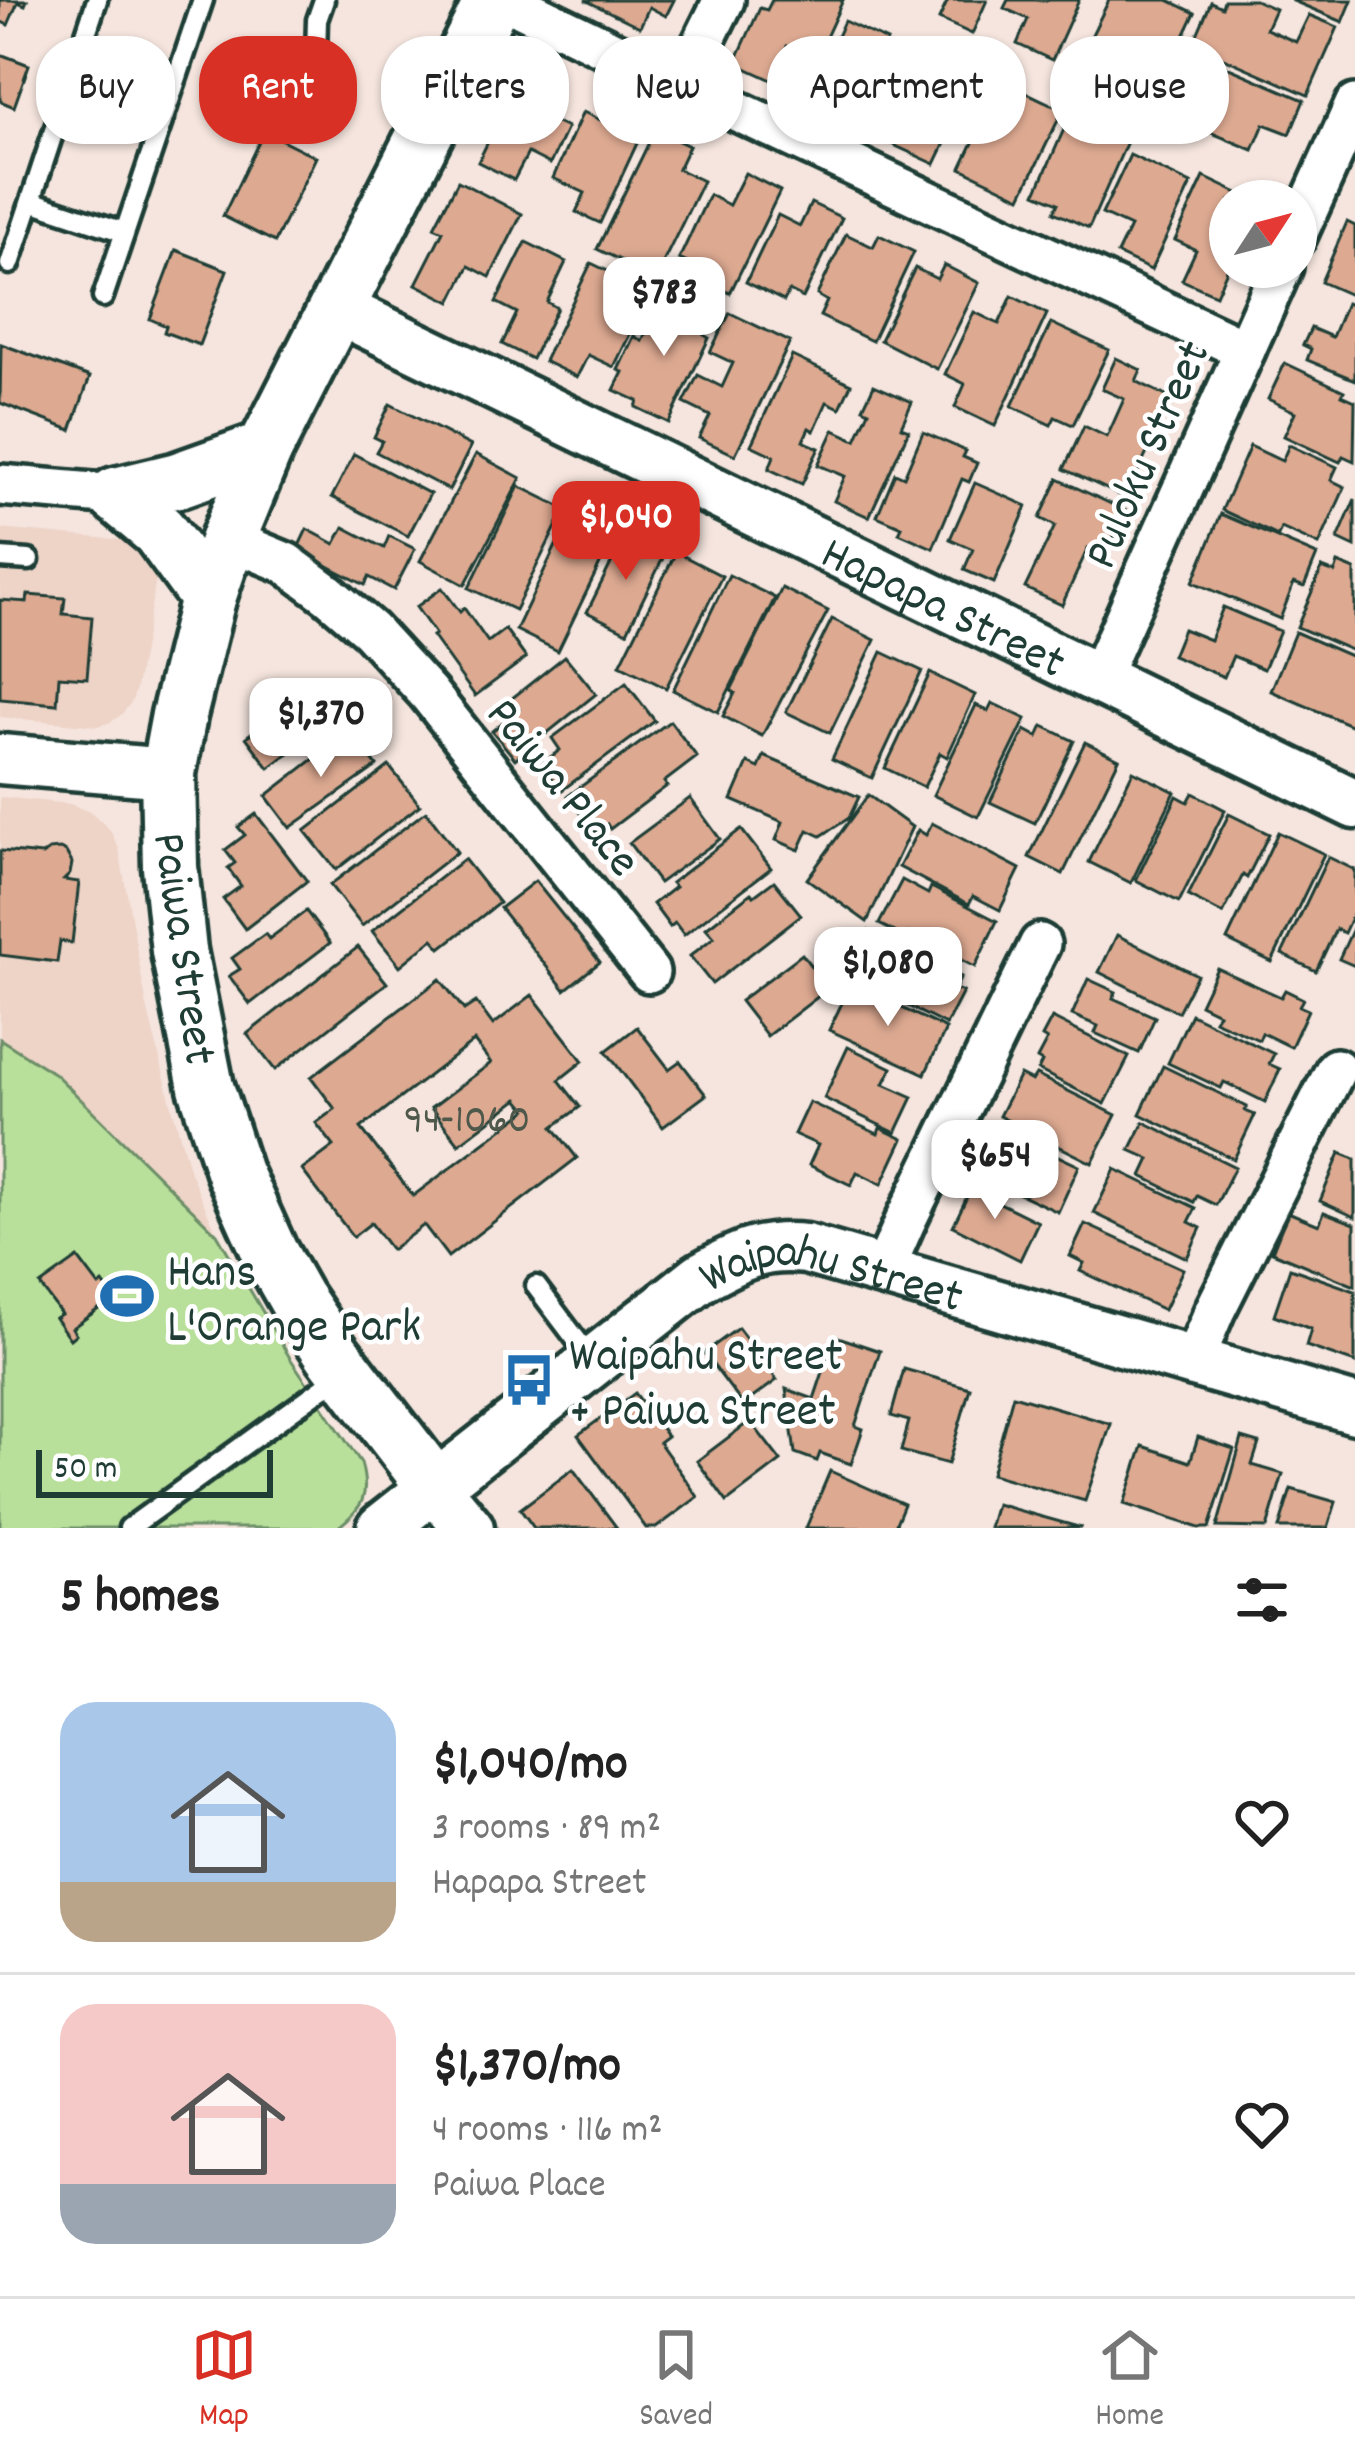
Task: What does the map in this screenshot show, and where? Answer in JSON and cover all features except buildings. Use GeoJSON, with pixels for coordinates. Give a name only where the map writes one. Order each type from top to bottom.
{"type":"FeatureCollection","features":[{"type":"Feature","properties":{"kind":"main road","name":"Paiwa Street"},"geometry":{"type":"LineString","coordinates":[[435,1486],[296,1300],[234,1173],[206,1087],[179,950],[170,867],[168,773],[208,598],[265,449],[493,0]]}},
{"type":"Feature","properties":{"kind":"main road"},"geometry":{"type":"LineString","coordinates":[[116,495],[178,480],[265,449]]}},
{"type":"Feature","properties":{"kind":"main road"},"geometry":{"type":"LineString","coordinates":[[116,495],[159,531],[208,598]]}},
{"type":"Feature","properties":{"kind":"street"},"geometry":{"type":"LineString","coordinates":[[507,0],[593,42]]}},
{"type":"Feature","properties":{"kind":"street"},"geometry":{"type":"LineString","coordinates":[[706,36],[724,0]]}},
{"type":"Feature","properties":{"kind":"street"},"geometry":{"type":"LineString","coordinates":[[1317,189],[1355,105]]}},
{"type":"Feature","properties":{"kind":"street"},"geometry":{"type":"LineString","coordinates":[[743,115],[1245,350]]}},
{"type":"Feature","properties":{"kind":"street","name":"Puloku Street"},"geometry":{"type":"LineString","coordinates":[[1098,679],[1273,288]]}},
{"type":"Feature","properties":{"kind":"street","name":"Hapapa Street"},"geometry":{"type":"LineString","coordinates":[[338,309],[1355,804]]}},
{"type":"Feature","properties":{"kind":"street"},"geometry":{"type":"LineString","coordinates":[[0,485],[116,495]]}},
{"type":"Feature","properties":{"kind":"street","name":"Paiwa Place"},"geometry":{"type":"LineString","coordinates":[[228,539],[286,563],[370,630],[428,693],[649,972]]}},
{"type":"Feature","properties":{"kind":"street"},"geometry":{"type":"LineString","coordinates":[[0,759],[168,773]]}},
{"type":"Feature","properties":{"kind":"street"},"geometry":{"type":"LineString","coordinates":[[884,1273],[1040,944]]}},
{"type":"Feature","properties":{"kind":"street"},"geometry":{"type":"LineString","coordinates":[[1193,1362],[1336,1069]]}},
{"type":"Feature","properties":{"kind":"street","name":"Waipahu Street"},"geometry":{"type":"LineString","coordinates":[[382,1528],[701,1277],[765,1248],[806,1249],[1355,1409]]}},
{"type":"Feature","properties":{"kind":"street","name":"Paiwa Street"},"geometry":{"type":"LineString","coordinates":[[435,1486],[469,1528]]}},
{"type":"Feature","properties":{"kind":"lane"},"geometry":{"type":"LineString","coordinates":[[10,264],[97,0]]}},
{"type":"Feature","properties":{"kind":"lane"},"geometry":{"type":"LineString","coordinates":[[104,297],[203,0]]}},
{"type":"Feature","properties":{"kind":"lane"},"geometry":{"type":"LineString","coordinates":[[317,36],[324,0]]}},
{"type":"Feature","properties":{"kind":"lane"},"geometry":{"type":"LineString","coordinates":[[31,201],[124,232]]}},
{"type":"Feature","properties":{"kind":"lane"},"geometry":{"type":"LineString","coordinates":[[0,558],[29,560]]}},
{"type":"Feature","properties":{"kind":"lane"},"geometry":{"type":"LineString","coordinates":[[536,1286],[594,1362]]}},
{"type":"Feature","properties":{"kind":"lane"},"geometry":{"type":"LineString","coordinates":[[129,1528],[346,1371]]}},
{"type":"Feature","properties":{"kind":"shaded area"},"geometry":{"type":"Polygon","coordinates":[[[0,529],[132,541],[152,561],[156,579],[136,688],[132,701],[111,722],[98,726],[0,717],[0,529]]]}},
{"type":"Feature","properties":{"kind":"shaded area"},"geometry":{"type":"Polygon","coordinates":[[[0,797],[70,804],[92,813],[110,830],[119,849],[147,1007],[172,1107],[190,1172],[217,1234],[55,1074],[0,1039],[0,797]]]}},
{"type":"Feature","properties":{"kind":"green space","name":"Hans L'Orange Park"},"geometry":{"type":"Polygon","coordinates":[[[0,1039],[55,1074],[217,1234],[290,1358],[361,1463],[362,1500],[337,1528],[0,1528],[0,1039]]]}},
{"type":"Feature","properties":{"kind":"place","name":"Hans L'Orange Park"},"geometry":{"type":"Point","coordinates":[127,1296]}},
{"type":"Feature","properties":{"kind":"place","name":"Waipahu Street + Paiwa Street"},"geometry":{"type":"Point","coordinates":[529,1380]}}]}
